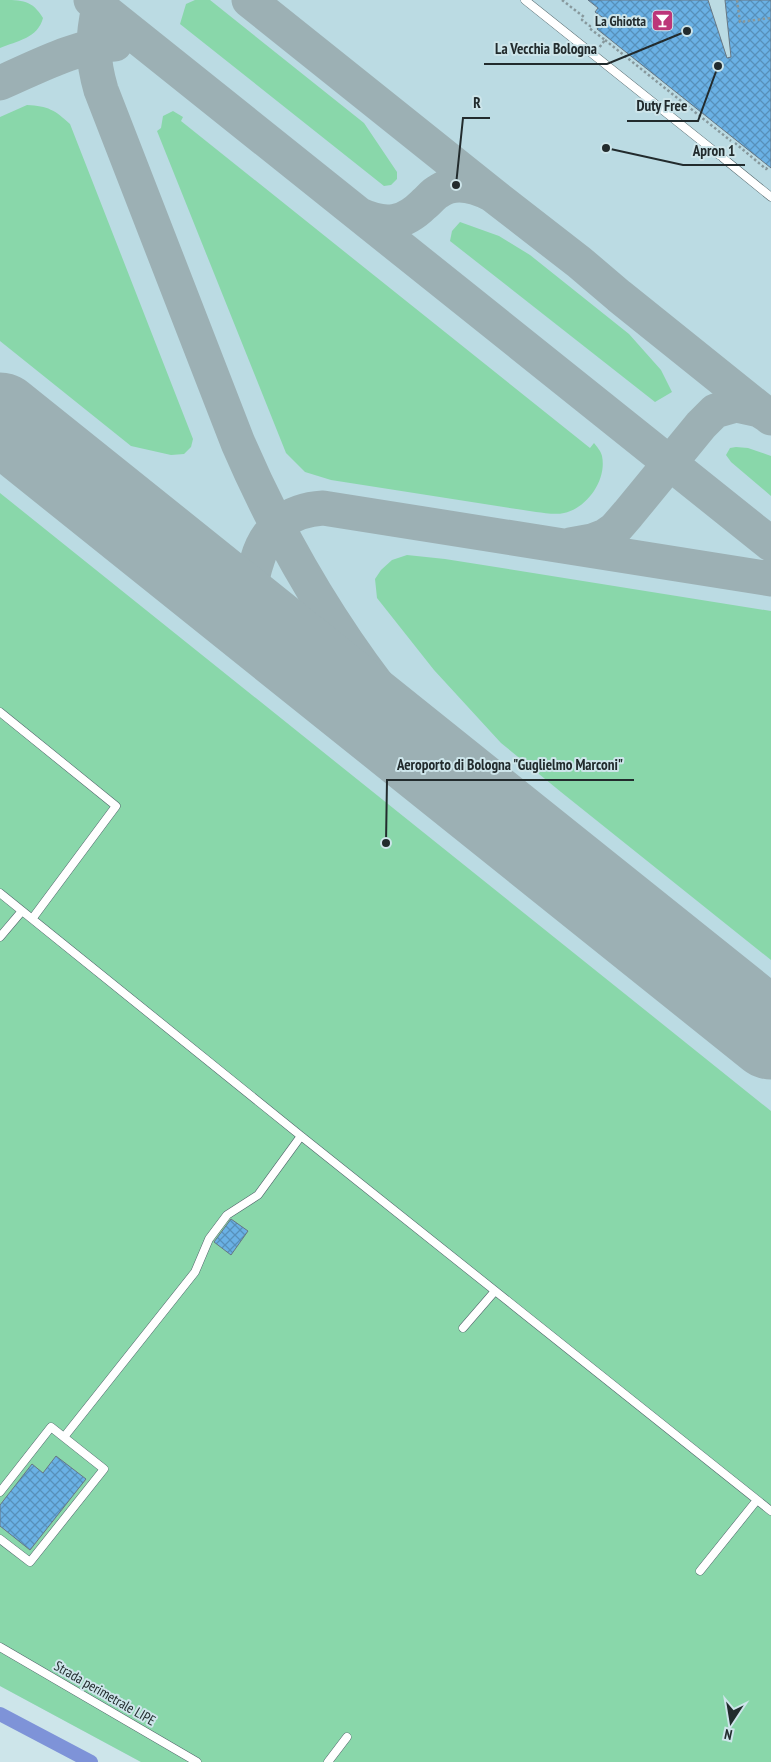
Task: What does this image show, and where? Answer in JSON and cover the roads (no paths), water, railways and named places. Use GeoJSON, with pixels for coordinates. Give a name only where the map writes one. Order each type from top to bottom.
{"type":"FeatureCollection","features":[{"type":"Feature","properties":{"kind":"lane"},"geometry":{"type":"LineString","coordinates":[[525,0],[771,196]]}},
{"type":"Feature","properties":{"kind":"lane"},"geometry":{"type":"LineString","coordinates":[[0,712],[116,806],[32,919]]}},
{"type":"Feature","properties":{"kind":"lane"},"geometry":{"type":"LineString","coordinates":[[0,893],[495,1292],[771,1511]]}},
{"type":"Feature","properties":{"kind":"lane"},"geometry":{"type":"LineString","coordinates":[[0,937],[22,910]]}},
{"type":"Feature","properties":{"kind":"lane"},"geometry":{"type":"LineString","coordinates":[[64,1437],[195,1272],[209,1239],[227,1215],[258,1195],[301,1136]]}},
{"type":"Feature","properties":{"kind":"lane"},"geometry":{"type":"LineString","coordinates":[[463,1328],[495,1292]]}},
{"type":"Feature","properties":{"kind":"lane"},"geometry":{"type":"LineString","coordinates":[[0,1492],[51,1427],[104,1469],[30,1562],[0,1539]]}},
{"type":"Feature","properties":{"kind":"lane"},"geometry":{"type":"LineString","coordinates":[[700,1571],[756,1500]]}},
{"type":"Feature","properties":{"kind":"lane","name":"Strada perimetrale LIPE"},"geometry":{"type":"LineString","coordinates":[[0,1646],[197,1762]]}},
{"type":"Feature","properties":{"kind":"lane"},"geometry":{"type":"LineString","coordinates":[[328,1762],[346,1737]]}},
{"type":"Feature","properties":{"kind":"waterway"},"geometry":{"type":"LineString","coordinates":[[0,1714],[91,1762]]}},
{"type":"Feature","properties":{"kind":"place","name":"La Ghiotta"},"geometry":{"type":"Point","coordinates":[662,21]}},
{"type":"Feature","properties":{"kind":"place","name":"La Vecchia Bologna"},"geometry":{"type":"Point","coordinates":[687,31]}},
{"type":"Feature","properties":{"kind":"place","name":"Duty Free"},"geometry":{"type":"Point","coordinates":[718,66]}},
{"type":"Feature","properties":{"kind":"place","name":"Apron 1"},"geometry":{"type":"Point","coordinates":[606,148]}},
{"type":"Feature","properties":{"kind":"place","name":"R"},"geometry":{"type":"Point","coordinates":[456,185]}},
{"type":"Feature","properties":{"kind":"place","name":"Aeroporto di Bologna \"Guglielmo Marconi\""},"geometry":{"type":"Point","coordinates":[386,843]}}]}
